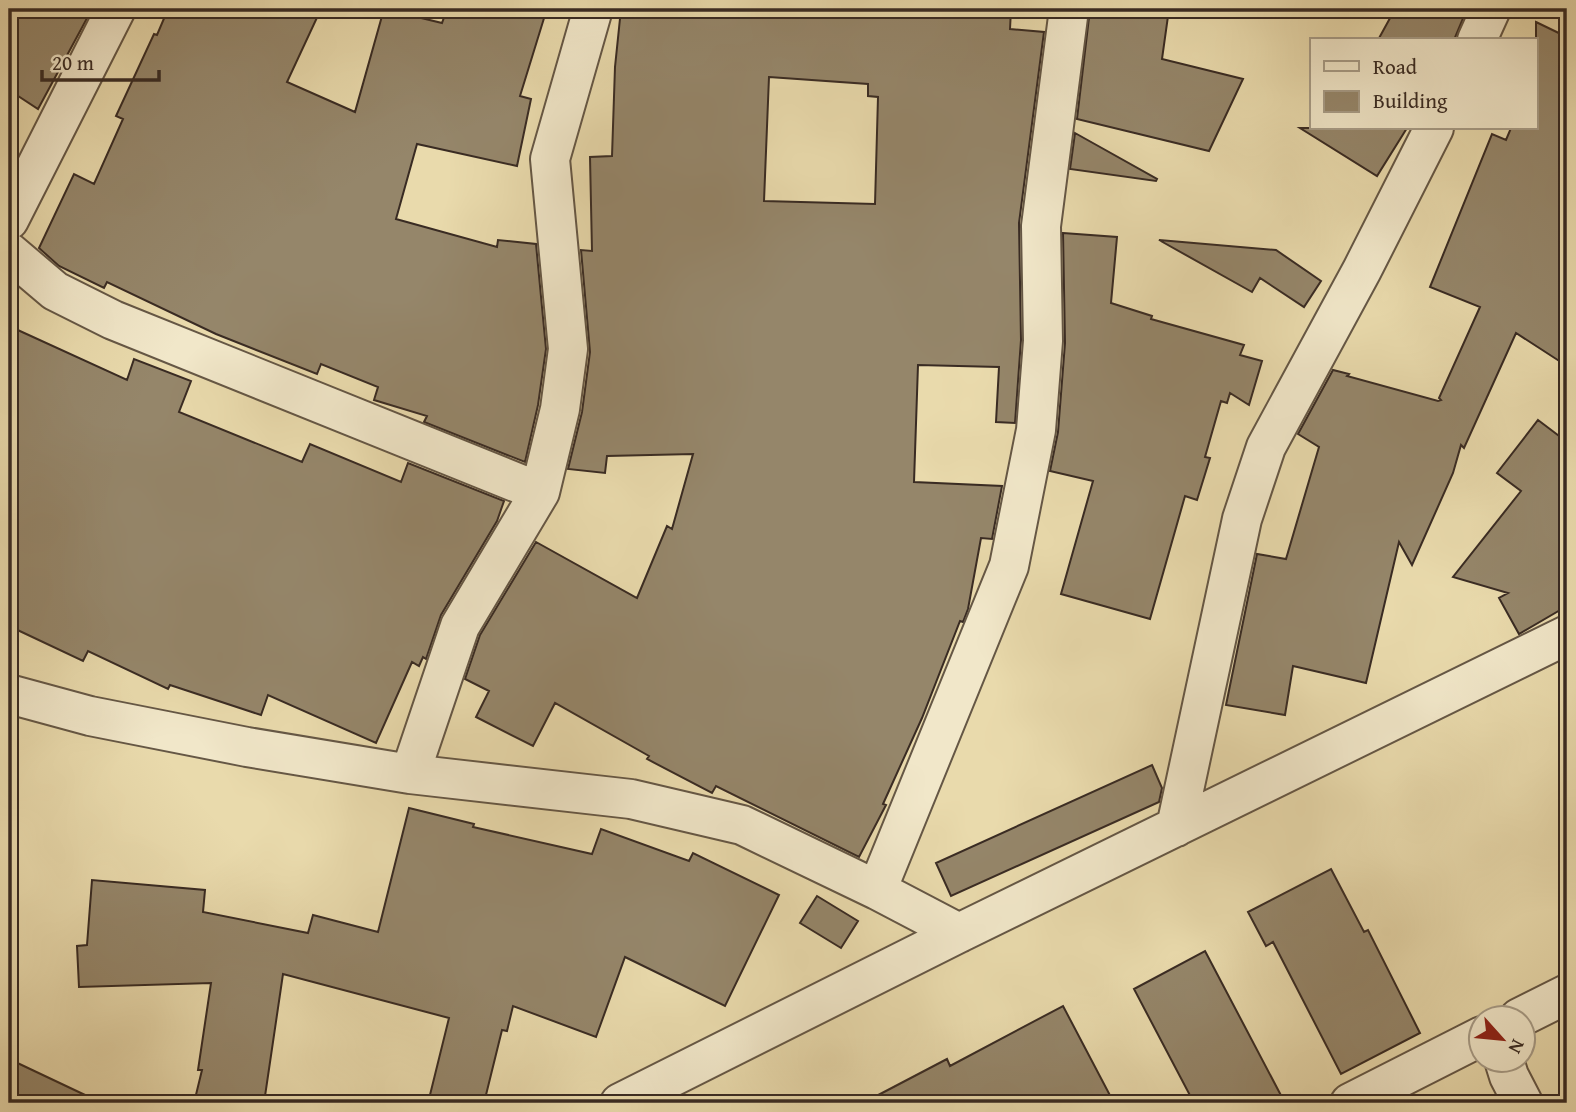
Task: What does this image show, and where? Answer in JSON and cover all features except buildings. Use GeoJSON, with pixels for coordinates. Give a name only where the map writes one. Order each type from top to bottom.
{"type":"FeatureCollection","features":[{"type":"Feature","properties":{"kind":"street"},"geometry":{"type":"LineString","coordinates":[[9,220],[116,9]]}},
{"type":"Feature","properties":{"kind":"street"},"geometry":{"type":"LineString","coordinates":[[410,774],[460,626],[540,492],[560,409],[568,349],[550,159],[593,9]]}},
{"type":"Feature","properties":{"kind":"street"},"geometry":{"type":"LineString","coordinates":[[877,890],[1009,566],[1036,430],[1043,341],[1041,226],[1069,9]]}},
{"type":"Feature","properties":{"kind":"street"},"geometry":{"type":"LineString","coordinates":[[1479,38],[1491,9]]}},
{"type":"Feature","properties":{"kind":"street"},"geometry":{"type":"LineString","coordinates":[[1177,827],[1242,519],[1266,447],[1433,130]]}},
{"type":"Feature","properties":{"kind":"street"},"geometry":{"type":"LineString","coordinates":[[9,253],[55,291],[113,320],[540,492]]}},
{"type":"Feature","properties":{"kind":"street"},"geometry":{"type":"LineString","coordinates":[[620,1103],[959,933],[1567,635]]}},
{"type":"Feature","properties":{"kind":"street"},"geometry":{"type":"LineString","coordinates":[[9,694],[90,716],[247,747],[410,774],[631,799],[742,825],[959,933]]}},
{"type":"Feature","properties":{"kind":"street"},"geometry":{"type":"LineString","coordinates":[[1538,1008],[1567,994]]}},
{"type":"Feature","properties":{"kind":"street"},"geometry":{"type":"LineString","coordinates":[[1349,1103],[1468,1043]]}},
{"type":"Feature","properties":{"kind":"street"},"geometry":{"type":"LineString","coordinates":[[1508,1074],[1523,1103]]}}]}
